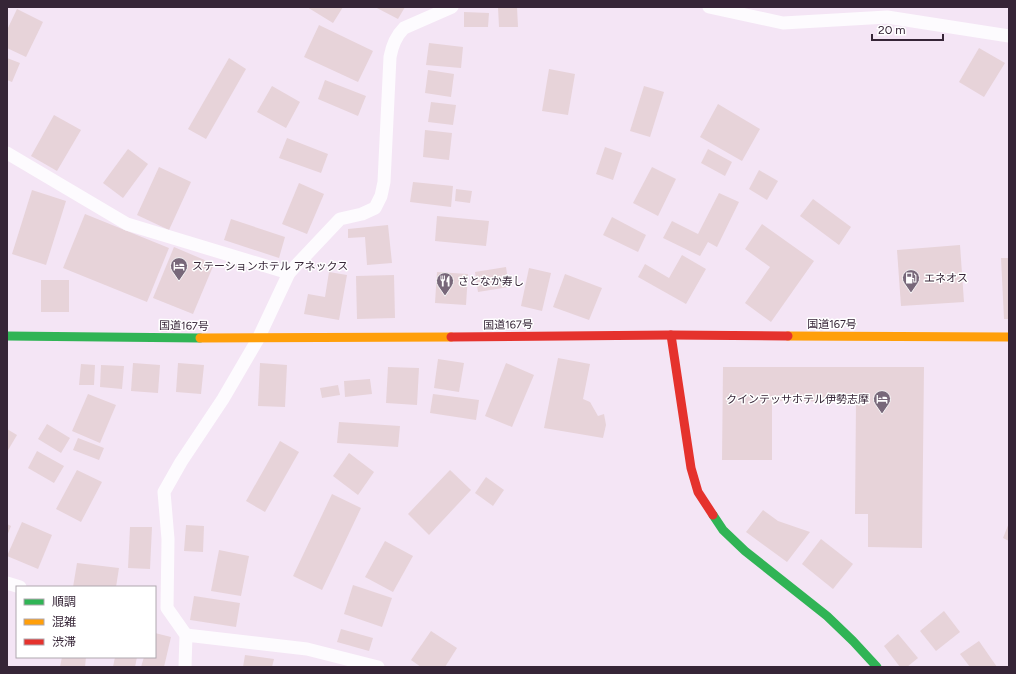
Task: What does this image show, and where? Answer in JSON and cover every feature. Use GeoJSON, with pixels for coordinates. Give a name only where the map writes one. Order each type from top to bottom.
{"type":"FeatureCollection","features":[{"type":"Feature","properties":{"kind":"street","name":"国道167号"},"geometry":{"type":"LineString","coordinates":[[7,336],[258,340],[671,335],[1009,338]]}},
{"type":"Feature","properties":{"kind":"street"},"geometry":{"type":"LineString","coordinates":[[671,335],[691,468],[698,492],[723,530],[745,551],[827,616],[877,667]]}},
{"type":"Feature","properties":{"kind":"lane"},"geometry":{"type":"LineString","coordinates":[[378,667],[307,649],[186,635],[161,608],[168,539],[164,492],[181,462],[223,400],[258,340],[289,273],[340,219],[362,214],[375,208],[381,196],[384,182],[390,57],[393,44],[399,32],[404,28],[452,7]]}},
{"type":"Feature","properties":{"kind":"lane"},"geometry":{"type":"LineString","coordinates":[[709,7],[783,23],[886,17],[1009,36]]}},
{"type":"Feature","properties":{"kind":"lane"},"geometry":{"type":"LineString","coordinates":[[7,153],[127,224],[289,273]]}},
{"type":"Feature","properties":{"kind":"lane"},"geometry":{"type":"LineString","coordinates":[[7,583],[17,586]]}},
{"type":"Feature","properties":{"kind":"lane"},"geometry":{"type":"LineString","coordinates":[[185,667],[186,635]]}},
{"type":"Feature","properties":{"kind":"building"},"geometry":{"type":"Polygon","coordinates":[[[307,7],[343,7],[333,23],[307,7]]]}},
{"type":"Feature","properties":{"kind":"building"},"geometry":{"type":"Polygon","coordinates":[[[375,7],[405,7],[398,19],[375,7]]]}},
{"type":"Feature","properties":{"kind":"building"},"geometry":{"type":"Polygon","coordinates":[[[498,7],[517,7],[518,27],[499,27],[498,7]]]}},
{"type":"Feature","properties":{"kind":"building"},"geometry":{"type":"Polygon","coordinates":[[[17,9],[43,22],[26,57],[7,48],[7,30],[17,9]]]}},
{"type":"Feature","properties":{"kind":"building"},"geometry":{"type":"Polygon","coordinates":[[[464,12],[489,13],[488,27],[464,27],[464,12]]]}},
{"type":"Feature","properties":{"kind":"building"},"geometry":{"type":"Polygon","coordinates":[[[319,25],[373,51],[358,82],[304,57],[319,25]]]}},
{"type":"Feature","properties":{"kind":"building"},"geometry":{"type":"Polygon","coordinates":[[[429,43],[463,47],[461,68],[426,65],[429,43]]]}},
{"type":"Feature","properties":{"kind":"building"},"geometry":{"type":"Polygon","coordinates":[[[979,48],[1005,63],[984,97],[959,82],[979,48]]]}},
{"type":"Feature","properties":{"kind":"building"},"geometry":{"type":"Polygon","coordinates":[[[7,58],[20,63],[12,82],[7,80],[7,58]]]}},
{"type":"Feature","properties":{"kind":"building"},"geometry":{"type":"Polygon","coordinates":[[[229,58],[246,69],[206,139],[188,129],[229,58]]]}},
{"type":"Feature","properties":{"kind":"building"},"geometry":{"type":"Polygon","coordinates":[[[549,69],[575,74],[568,115],[542,111],[549,69]]]}},
{"type":"Feature","properties":{"kind":"building"},"geometry":{"type":"Polygon","coordinates":[[[428,70],[454,74],[451,97],[425,93],[428,70]]]}},
{"type":"Feature","properties":{"kind":"building"},"geometry":{"type":"Polygon","coordinates":[[[325,80],[366,96],[358,116],[318,99],[325,80]]]}},
{"type":"Feature","properties":{"kind":"building"},"geometry":{"type":"Polygon","coordinates":[[[272,86],[300,102],[286,128],[257,112],[272,86]]]}},
{"type":"Feature","properties":{"kind":"building"},"geometry":{"type":"Polygon","coordinates":[[[644,86],[664,92],[650,137],[630,131],[644,86]]]}},
{"type":"Feature","properties":{"kind":"building"},"geometry":{"type":"Polygon","coordinates":[[[431,102],[456,105],[453,125],[428,122],[431,102]]]}},
{"type":"Feature","properties":{"kind":"building"},"geometry":{"type":"Polygon","coordinates":[[[718,104],[760,129],[742,161],[700,137],[718,104]]]}},
{"type":"Feature","properties":{"kind":"building"},"geometry":{"type":"Polygon","coordinates":[[[54,115],[81,130],[57,171],[31,156],[54,115]]]}},
{"type":"Feature","properties":{"kind":"building"},"geometry":{"type":"Polygon","coordinates":[[[425,130],[452,133],[449,160],[423,157],[425,130]]]}},
{"type":"Feature","properties":{"kind":"building"},"geometry":{"type":"Polygon","coordinates":[[[287,138],[328,154],[321,173],[279,158],[287,138]]]}},
{"type":"Feature","properties":{"kind":"building"},"geometry":{"type":"Polygon","coordinates":[[[605,147],[622,153],[613,180],[596,174],[605,147]]]}},
{"type":"Feature","properties":{"kind":"building"},"geometry":{"type":"Polygon","coordinates":[[[128,149],[148,164],[123,198],[103,183],[128,149]]]}},
{"type":"Feature","properties":{"kind":"building"},"geometry":{"type":"Polygon","coordinates":[[[708,149],[732,162],[725,176],[701,163],[708,149]]]}},
{"type":"Feature","properties":{"kind":"building"},"geometry":{"type":"Polygon","coordinates":[[[159,167],[191,182],[169,230],[137,215],[159,167]]]}},
{"type":"Feature","properties":{"kind":"building"},"geometry":{"type":"Polygon","coordinates":[[[652,167],[676,179],[658,216],[633,203],[652,167]]]}},
{"type":"Feature","properties":{"kind":"building"},"geometry":{"type":"Polygon","coordinates":[[[759,170],[778,181],[767,200],[749,189],[759,170]]]}},
{"type":"Feature","properties":{"kind":"building"},"geometry":{"type":"Polygon","coordinates":[[[413,182],[453,186],[451,207],[410,202],[413,182]]]}},
{"type":"Feature","properties":{"kind":"building"},"geometry":{"type":"Polygon","coordinates":[[[299,183],[324,194],[307,234],[282,224],[299,183]]]}},
{"type":"Feature","properties":{"kind":"building"},"geometry":{"type":"Polygon","coordinates":[[[456,189],[472,191],[470,203],[455,201],[456,189]]]}},
{"type":"Feature","properties":{"kind":"building"},"geometry":{"type":"Polygon","coordinates":[[[32,190],[66,201],[46,265],[12,254],[32,190]]]}},
{"type":"Feature","properties":{"kind":"building"},"geometry":{"type":"Polygon","coordinates":[[[719,193],[739,202],[717,247],[708,242],[700,256],[663,238],[672,221],[698,234],[719,193]]]}},
{"type":"Feature","properties":{"kind":"building"},"geometry":{"type":"Polygon","coordinates":[[[813,199],[851,227],[839,245],[800,216],[813,199]]]}},
{"type":"Feature","properties":{"kind":"building"},"geometry":{"type":"Polygon","coordinates":[[[85,214],[169,248],[147,302],[63,268],[85,214]]]}},
{"type":"Feature","properties":{"kind":"building"},"geometry":{"type":"Polygon","coordinates":[[[437,216],[489,221],[486,246],[435,241],[437,216]]]}},
{"type":"Feature","properties":{"kind":"building"},"geometry":{"type":"Polygon","coordinates":[[[612,217],[646,235],[638,252],[603,235],[612,217]]]}},
{"type":"Feature","properties":{"kind":"building"},"geometry":{"type":"Polygon","coordinates":[[[231,219],[285,237],[279,258],[224,240],[231,219]]]}},
{"type":"Feature","properties":{"kind":"building"},"geometry":{"type":"Polygon","coordinates":[[[762,224],[814,261],[771,322],[745,303],[770,267],[745,249],[762,224]]]}},
{"type":"Feature","properties":{"kind":"building"},"geometry":{"type":"Polygon","coordinates":[[[388,225],[392,263],[367,265],[365,237],[348,238],[348,229],[388,225]]]}},
{"type":"Feature","properties":{"kind":"building"},"geometry":{"type":"Polygon","coordinates":[[[960,245],[964,302],[901,306],[897,250],[960,245]]]}},
{"type":"Feature","properties":{"kind":"building"},"geometry":{"type":"Polygon","coordinates":[[[174,247],[214,264],[193,314],[153,298],[174,247]]]}},
{"type":"Feature","properties":{"kind":"building"},"geometry":{"type":"Polygon","coordinates":[[[682,255],[706,269],[686,304],[638,277],[645,264],[669,278],[682,255]]]}},
{"type":"Feature","properties":{"kind":"building"},"geometry":{"type":"Polygon","coordinates":[[[1001,258],[1009,258],[1009,319],[1004,319],[1001,258]]]}},
{"type":"Feature","properties":{"kind":"building"},"geometry":{"type":"Polygon","coordinates":[[[506,267],[509,287],[478,292],[475,272],[506,267]]]}},
{"type":"Feature","properties":{"kind":"building"},"geometry":{"type":"Polygon","coordinates":[[[529,268],[551,273],[542,311],[521,306],[529,268]]]}},
{"type":"Feature","properties":{"kind":"building"},"geometry":{"type":"Polygon","coordinates":[[[329,272],[347,275],[339,320],[304,314],[308,294],[325,297],[329,272]]]}},
{"type":"Feature","properties":{"kind":"building"},"geometry":{"type":"Polygon","coordinates":[[[437,272],[468,274],[466,305],[435,303],[437,272]]]}},
{"type":"Feature","properties":{"kind":"building"},"geometry":{"type":"Polygon","coordinates":[[[565,274],[602,288],[589,320],[553,307],[565,274]]]}},
{"type":"Feature","properties":{"kind":"building"},"geometry":{"type":"Polygon","coordinates":[[[394,275],[395,318],[357,319],[356,276],[394,275]]]}},
{"type":"Feature","properties":{"kind":"building"},"geometry":{"type":"Polygon","coordinates":[[[41,280],[69,280],[69,312],[41,312],[41,280]]]}},
{"type":"Feature","properties":{"kind":"building"},"geometry":{"type":"Polygon","coordinates":[[[558,358],[590,364],[583,399],[590,402],[598,416],[604,414],[606,425],[603,438],[544,428],[558,358]]]}},
{"type":"Feature","properties":{"kind":"building"},"geometry":{"type":"Polygon","coordinates":[[[438,359],[464,363],[459,392],[434,388],[438,359]]]}},
{"type":"Feature","properties":{"kind":"building"},"geometry":{"type":"Polygon","coordinates":[[[133,363],[160,365],[158,393],[131,391],[133,363]]]}},
{"type":"Feature","properties":{"kind":"building"},"geometry":{"type":"Polygon","coordinates":[[[178,363],[204,365],[201,394],[176,392],[178,363]]]}},
{"type":"Feature","properties":{"kind":"building"},"geometry":{"type":"Polygon","coordinates":[[[260,363],[287,365],[285,407],[258,406],[260,363]]]}},
{"type":"Feature","properties":{"kind":"building"},"geometry":{"type":"Polygon","coordinates":[[[506,363],[534,375],[512,427],[485,416],[506,363]]]}},
{"type":"Feature","properties":{"kind":"building"},"geometry":{"type":"Polygon","coordinates":[[[81,364],[95,365],[94,385],[79,385],[81,364]]]}},
{"type":"Feature","properties":{"kind":"building"},"geometry":{"type":"Polygon","coordinates":[[[101,365],[124,366],[122,389],[100,387],[101,365]]]}},
{"type":"Feature","properties":{"kind":"building"},"geometry":{"type":"Polygon","coordinates":[[[388,367],[419,368],[417,405],[386,403],[388,367]]]}},
{"type":"Feature","properties":{"kind":"building"},"geometry":{"type":"Polygon","coordinates":[[[723,367],[924,367],[922,548],[868,547],[868,514],[855,514],[856,402],[772,401],[772,460],[722,460],[723,367]]]}},
{"type":"Feature","properties":{"kind":"building"},"geometry":{"type":"Polygon","coordinates":[[[370,379],[372,394],[345,397],[344,381],[370,379]]]}},
{"type":"Feature","properties":{"kind":"building"},"geometry":{"type":"Polygon","coordinates":[[[338,385],[340,395],[322,398],[320,388],[338,385]]]}},
{"type":"Feature","properties":{"kind":"building"},"geometry":{"type":"Polygon","coordinates":[[[88,394],[116,405],[100,443],[72,431],[88,394]]]}},
{"type":"Feature","properties":{"kind":"building"},"geometry":{"type":"Polygon","coordinates":[[[433,394],[479,400],[476,420],[430,413],[433,394]]]}},
{"type":"Feature","properties":{"kind":"building"},"geometry":{"type":"Polygon","coordinates":[[[339,422],[400,426],[398,447],[337,443],[339,422]]]}},
{"type":"Feature","properties":{"kind":"building"},"geometry":{"type":"Polygon","coordinates":[[[47,424],[70,438],[61,453],[38,439],[47,424]]]}},
{"type":"Feature","properties":{"kind":"building"},"geometry":{"type":"Polygon","coordinates":[[[7,429],[17,435],[7,452],[7,429]]]}},
{"type":"Feature","properties":{"kind":"building"},"geometry":{"type":"Polygon","coordinates":[[[78,438],[104,448],[99,460],[73,450],[78,438]]]}},
{"type":"Feature","properties":{"kind":"building"},"geometry":{"type":"Polygon","coordinates":[[[280,441],[299,452],[265,512],[246,501],[280,441]]]}},
{"type":"Feature","properties":{"kind":"building"},"geometry":{"type":"Polygon","coordinates":[[[37,451],[64,466],[54,483],[28,468],[37,451]]]}},
{"type":"Feature","properties":{"kind":"building"},"geometry":{"type":"Polygon","coordinates":[[[349,453],[374,472],[358,495],[333,476],[349,453]]]}},
{"type":"Feature","properties":{"kind":"building"},"geometry":{"type":"Polygon","coordinates":[[[77,470],[102,482],[81,522],[56,509],[77,470]]]}},
{"type":"Feature","properties":{"kind":"building"},"geometry":{"type":"Polygon","coordinates":[[[450,470],[471,490],[429,535],[408,514],[450,470]]]}},
{"type":"Feature","properties":{"kind":"building"},"geometry":{"type":"Polygon","coordinates":[[[486,477],[504,490],[493,506],[475,493],[486,477]]]}},
{"type":"Feature","properties":{"kind":"building"},"geometry":{"type":"Polygon","coordinates":[[[332,494],[361,508],[322,590],[293,576],[332,494]]]}},
{"type":"Feature","properties":{"kind":"building"},"geometry":{"type":"Polygon","coordinates":[[[763,510],[778,521],[810,532],[787,562],[746,532],[763,510]]]}},
{"type":"Feature","properties":{"kind":"building"},"geometry":{"type":"Polygon","coordinates":[[[22,522],[52,535],[38,569],[7,556],[22,522]]]}},
{"type":"Feature","properties":{"kind":"building"},"geometry":{"type":"Polygon","coordinates":[[[1009,523],[1009,541],[1003,538],[1009,523]]]}},
{"type":"Feature","properties":{"kind":"building"},"geometry":{"type":"Polygon","coordinates":[[[7,524],[11,526],[7,536],[7,524]]]}},
{"type":"Feature","properties":{"kind":"building"},"geometry":{"type":"Polygon","coordinates":[[[186,525],[204,526],[203,552],[184,551],[186,525]]]}},
{"type":"Feature","properties":{"kind":"building"},"geometry":{"type":"Polygon","coordinates":[[[130,527],[152,527],[150,569],[128,568],[130,527]]]}},
{"type":"Feature","properties":{"kind":"building"},"geometry":{"type":"Polygon","coordinates":[[[821,539],[853,564],[833,589],[802,564],[821,539]]]}},
{"type":"Feature","properties":{"kind":"building"},"geometry":{"type":"Polygon","coordinates":[[[385,541],[413,556],[393,592],[365,577],[385,541]]]}},
{"type":"Feature","properties":{"kind":"building"},"geometry":{"type":"Polygon","coordinates":[[[219,550],[249,556],[241,596],[211,591],[219,550]]]}},
{"type":"Feature","properties":{"kind":"building"},"geometry":{"type":"Polygon","coordinates":[[[77,563],[119,568],[116,586],[73,586],[77,563]]]}},
{"type":"Feature","properties":{"kind":"building"},"geometry":{"type":"Polygon","coordinates":[[[353,585],[392,598],[382,627],[344,614],[353,585]]]}},
{"type":"Feature","properties":{"kind":"building"},"geometry":{"type":"Polygon","coordinates":[[[194,596],[240,603],[236,627],[190,620],[194,596]]]}},
{"type":"Feature","properties":{"kind":"building"},"geometry":{"type":"Polygon","coordinates":[[[944,611],[960,632],[936,651],[920,631],[944,611]]]}},
{"type":"Feature","properties":{"kind":"building"},"geometry":{"type":"Polygon","coordinates":[[[341,629],[373,638],[369,651],[337,642],[341,629]]]}},
{"type":"Feature","properties":{"kind":"building"},"geometry":{"type":"Polygon","coordinates":[[[431,631],[457,648],[445,667],[421,667],[411,660],[431,631]]]}},
{"type":"Feature","properties":{"kind":"building"},"geometry":{"type":"Polygon","coordinates":[[[156,633],[171,637],[164,667],[141,667],[144,658],[156,658],[156,633]]]}},
{"type":"Feature","properties":{"kind":"building"},"geometry":{"type":"Polygon","coordinates":[[[898,634],[918,658],[907,667],[900,667],[884,646],[898,634]]]}},
{"type":"Feature","properties":{"kind":"building"},"geometry":{"type":"Polygon","coordinates":[[[979,641],[997,667],[970,667],[960,654],[979,641]]]}},
{"type":"Feature","properties":{"kind":"building"},"geometry":{"type":"Polygon","coordinates":[[[245,655],[274,659],[272,667],[243,667],[245,655]]]}},
{"type":"Feature","properties":{"kind":"building"},"geometry":{"type":"Polygon","coordinates":[[[62,658],[86,658],[85,667],[60,667],[62,658]]]}},
{"type":"Feature","properties":{"kind":"building"},"geometry":{"type":"Polygon","coordinates":[[[115,658],[137,658],[135,667],[113,667],[115,658]]]}},
{"type":"Feature","properties":{"kind":"traffic: fast"},"geometry":{"type":"LineString","coordinates":[[7,336],[200,338]]}},
{"type":"Feature","properties":{"kind":"traffic: fast"},"geometry":{"type":"LineString","coordinates":[[713,515],[723,530],[745,551],[827,616],[877,667]]}},
{"type":"Feature","properties":{"kind":"traffic: slow"},"geometry":{"type":"LineString","coordinates":[[788,336],[1009,337]]}},
{"type":"Feature","properties":{"kind":"traffic: slow"},"geometry":{"type":"LineString","coordinates":[[200,338],[451,337]]}},
{"type":"Feature","properties":{"kind":"traffic: jam"},"geometry":{"type":"LineString","coordinates":[[671,335],[691,468],[698,492],[713,515]]}},
{"type":"Feature","properties":{"kind":"traffic: jam"},"geometry":{"type":"LineString","coordinates":[[451,337],[671,335],[788,336]]}},
{"type":"Feature","properties":{"kind":"place","name":"ステーションホテル アネックス"},"geometry":{"type":"Point","coordinates":[179,281]}},
{"type":"Feature","properties":{"kind":"place","name":"エネオス"},"geometry":{"type":"Point","coordinates":[911,293]}},
{"type":"Feature","properties":{"kind":"place","name":"さとなか寿し"},"geometry":{"type":"Point","coordinates":[445,296]}},
{"type":"Feature","properties":{"kind":"place","name":"クインテッサホテル伊勢志摩"},"geometry":{"type":"Point","coordinates":[882,414]}}]}
